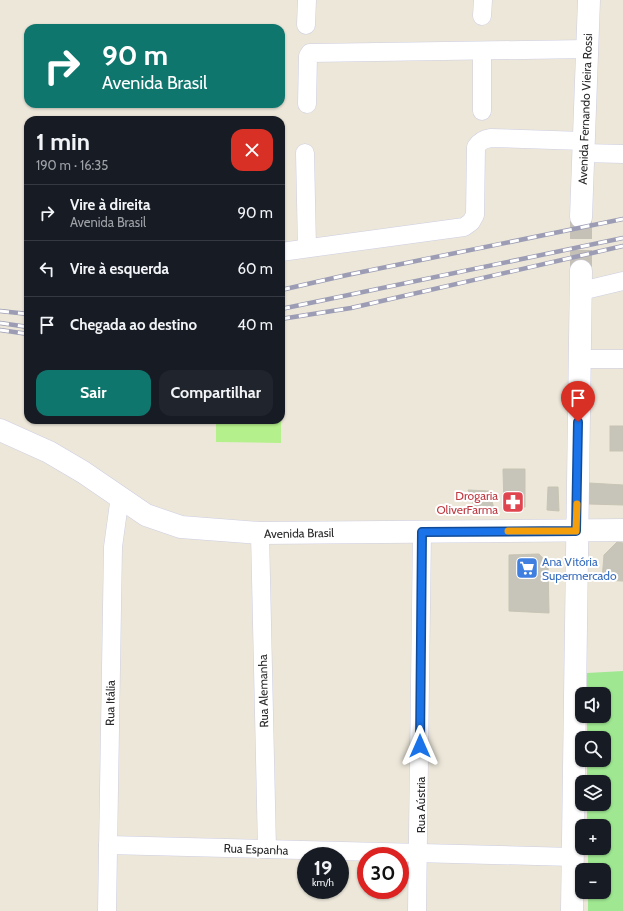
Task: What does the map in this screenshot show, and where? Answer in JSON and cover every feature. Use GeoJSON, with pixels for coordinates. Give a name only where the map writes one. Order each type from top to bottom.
{"type":"FeatureCollection","features":[{"type":"Feature","properties":{"kind":"street"},"geometry":{"type":"LineString","coordinates":[[306,25],[307,0]]}},
{"type":"Feature","properties":{"kind":"street","name":"Avenida Fernando Vieira Rossi"},"geometry":{"type":"LineString","coordinates":[[581,217],[589,0]]}},
{"type":"Feature","properties":{"kind":"street"},"geometry":{"type":"LineString","coordinates":[[307,104],[308,56],[310,53],[587,49]]}},
{"type":"Feature","properties":{"kind":"street"},"geometry":{"type":"LineString","coordinates":[[482,51],[482,111]]}},
{"type":"Feature","properties":{"kind":"street"},"geometry":{"type":"LineString","coordinates":[[285,251],[464,227],[471,222],[475,215],[476,147],[479,142],[484,139],[491,138],[583,147],[623,154]]}},
{"type":"Feature","properties":{"kind":"street"},"geometry":{"type":"LineString","coordinates":[[305,153],[307,248]]}},
{"type":"Feature","properties":{"kind":"street"},"geometry":{"type":"LineString","coordinates":[[572,911],[576,531],[581,281],[623,282]]}},
{"type":"Feature","properties":{"kind":"street"},"geometry":{"type":"LineString","coordinates":[[580,359],[623,359]]}},
{"type":"Feature","properties":{"kind":"street","name":"Avenida Brasil"},"geometry":{"type":"LineString","coordinates":[[0,430],[49,452],[146,514],[181,527],[260,533],[623,530]]}},
{"type":"Feature","properties":{"kind":"street","name":"Rua Itália"},"geometry":{"type":"LineString","coordinates":[[107,911],[113,547],[120,496]]}},
{"type":"Feature","properties":{"kind":"street","name":"Rua Aústria"},"geometry":{"type":"LineString","coordinates":[[417,911],[419,853],[422,532]]}},
{"type":"Feature","properties":{"kind":"street","name":"Rua Alemanha"},"geometry":{"type":"LineString","coordinates":[[260,533],[267,849]]}},
{"type":"Feature","properties":{"kind":"street","name":"Rua Espanha"},"geometry":{"type":"LineString","coordinates":[[108,845],[573,857]]}},
{"type":"Feature","properties":{"kind":"green space"},"geometry":{"type":"Polygon","coordinates":[[[216,424],[281,424],[281,443],[216,442],[216,424]]]}},
{"type":"Feature","properties":{"kind":"green space"},"geometry":{"type":"Polygon","coordinates":[[[623,671],[623,911],[588,911],[588,899],[611,899],[611,863],[588,863],[588,855],[611,855],[611,819],[587,819],[587,811],[611,811],[611,775],[587,775],[587,767],[611,767],[611,731],[587,731],[587,723],[611,723],[611,687],[587,687],[587,673],[623,671]]]}},
{"type":"Feature","properties":{"kind":"building"},"geometry":{"type":"Polygon","coordinates":[[[610,426],[623,426],[623,451],[610,451],[610,426]]]}},
{"type":"Feature","properties":{"kind":"building"},"geometry":{"type":"Polygon","coordinates":[[[503,469],[525,469],[525,507],[504,508],[503,469]]]}},
{"type":"Feature","properties":{"kind":"building"},"geometry":{"type":"Polygon","coordinates":[[[589,483],[623,485],[623,505],[589,504],[589,483]]]}},
{"type":"Feature","properties":{"kind":"building"},"geometry":{"type":"Polygon","coordinates":[[[548,487],[558,487],[559,511],[547,510],[548,487]]]}},
{"type":"Feature","properties":{"kind":"building"},"geometry":{"type":"Polygon","coordinates":[[[468,490],[489,491],[495,512],[476,511],[468,490]]]}},
{"type":"Feature","properties":{"kind":"building"},"geometry":{"type":"Polygon","coordinates":[[[617,542],[623,543],[623,581],[602,580],[604,555],[617,542]]]}},
{"type":"Feature","properties":{"kind":"building"},"geometry":{"type":"Polygon","coordinates":[[[539,554],[548,564],[549,613],[509,611],[509,555],[539,554]]]}},
{"type":"Feature","properties":{"kind":"tunnel"},"geometry":{"type":"LineString","coordinates":[[581,217],[581,271]]}},
{"type":"Feature","properties":{"kind":"railway"},"geometry":{"type":"LineString","coordinates":[[285,289],[347,275],[623,219]]}},
{"type":"Feature","properties":{"kind":"railway"},"geometry":{"type":"LineString","coordinates":[[285,308],[623,238]]}},
{"type":"Feature","properties":{"kind":"railway"},"geometry":{"type":"LineString","coordinates":[[285,318],[351,308],[623,246]]}},
{"type":"Feature","properties":{"kind":"railway"},"geometry":{"type":"LineString","coordinates":[[0,311],[24,314]]}},
{"type":"Feature","properties":{"kind":"railway"},"geometry":{"type":"LineString","coordinates":[[0,323],[24,326]]}},
{"type":"Feature","properties":{"kind":"railway"},"geometry":{"type":"LineString","coordinates":[[0,330],[24,333]]}},
{"type":"Feature","properties":{"kind":"slow traffic"},"geometry":{"type":"LineString","coordinates":[[508,531],[576,531],[577,504]]}},
{"type":"Feature","properties":{"kind":"place","name":"Drogaria OliverFarma"},"geometry":{"type":"Point","coordinates":[513,502]}},
{"type":"Feature","properties":{"kind":"place","name":"Ana Vitória Supermercado"},"geometry":{"type":"Point","coordinates":[527,568]}},
{"type":"Feature","properties":{"kind":"route"},"geometry":{"type":"LineString","coordinates":[[420,746],[422,532],[576,531],[578,422]]}}]}
